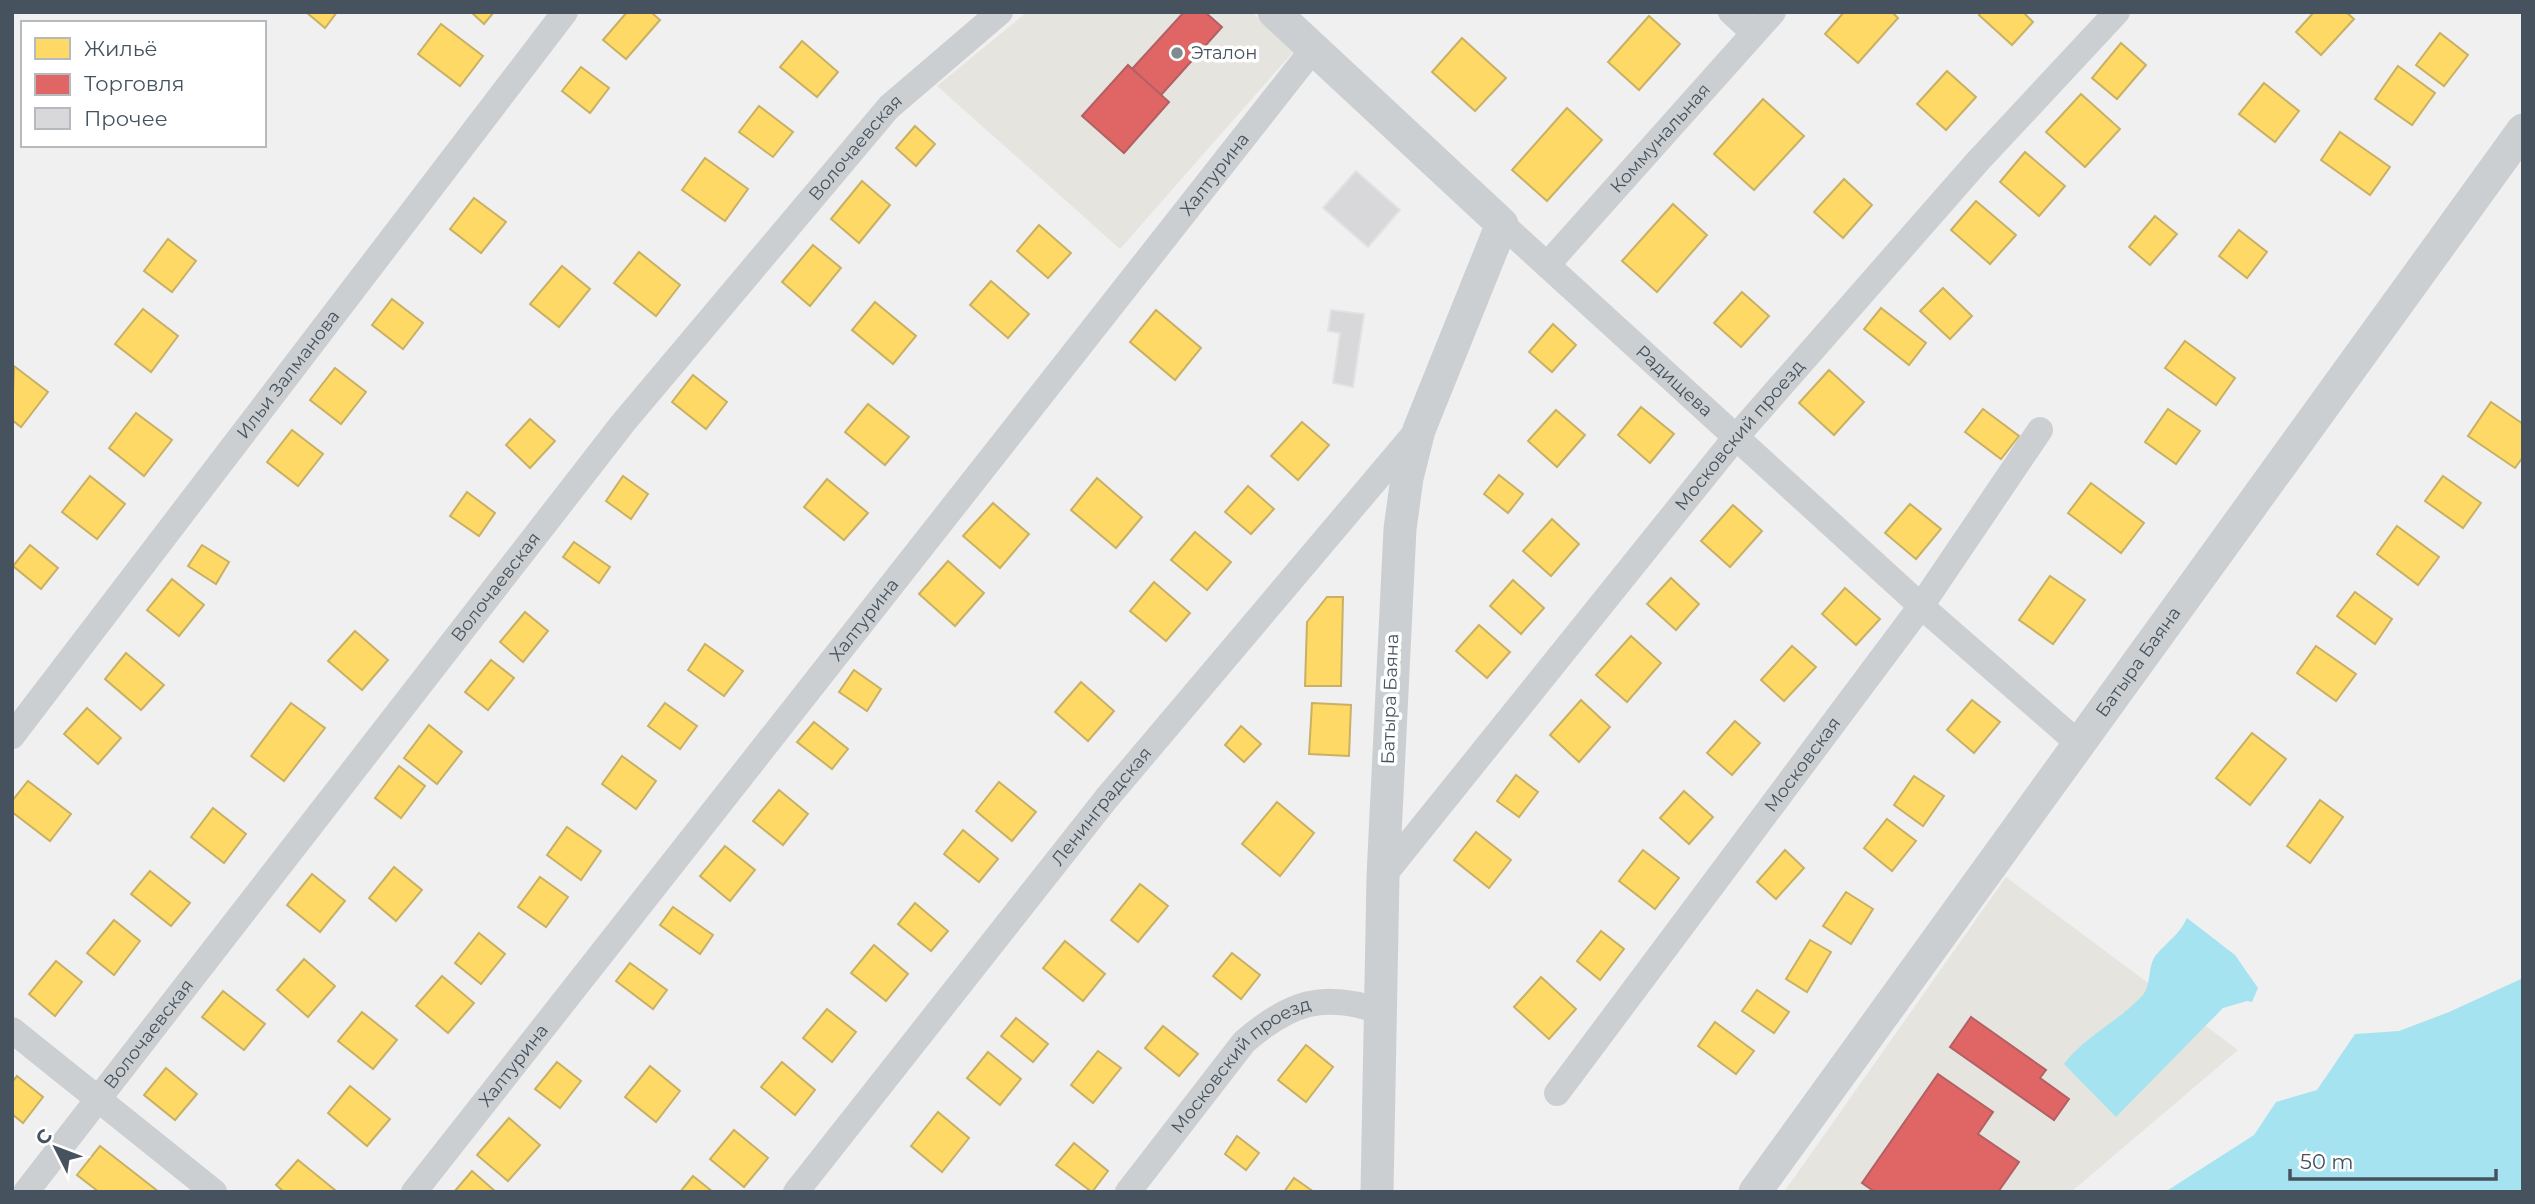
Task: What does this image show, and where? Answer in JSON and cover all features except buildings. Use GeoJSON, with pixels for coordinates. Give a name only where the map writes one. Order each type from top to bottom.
{"type":"FeatureCollection","features":[{"type":"Feature","properties":{"kind":"street","name":"Ильи Залманова"},"geometry":{"type":"LineString","coordinates":[[12,736],[565,12]]}},
{"type":"Feature","properties":{"kind":"street","name":"Радищева"},"geometry":{"type":"LineString","coordinates":[[1274,12],[1921,606],[2078,743]]}},
{"type":"Feature","properties":{"kind":"street"},"geometry":{"type":"LineString","coordinates":[[1731,12],[1754,33]]}},
{"type":"Feature","properties":{"kind":"street","name":"Коммунальная"},"geometry":{"type":"LineString","coordinates":[[1547,265],[1773,12]]}},
{"type":"Feature","properties":{"kind":"street","name":"Московский проезд"},"geometry":{"type":"LineString","coordinates":[[1383,876],[1736,437],[1978,161],[2117,12]]}},
{"type":"Feature","properties":{"kind":"street","name":"Волочаевская"},"geometry":{"type":"LineString","coordinates":[[26,1192],[623,423],[889,107],[988,15]]}},
{"type":"Feature","properties":{"kind":"street","name":"Халтурина"},"geometry":{"type":"LineString","coordinates":[[414,1192],[1314,48]]}},
{"type":"Feature","properties":{"kind":"street","name":"Батыра Баяна"},"geometry":{"type":"LineString","coordinates":[[1755,1192],[2523,130]]}},
{"type":"Feature","properties":{"kind":"street","name":"Батыра Баяна"},"geometry":{"type":"LineString","coordinates":[[1377,1192],[1383,876],[1400,529],[1406,478],[1419,430],[1502,224]]}},
{"type":"Feature","properties":{"kind":"street","name":"Ленинградская"},"geometry":{"type":"LineString","coordinates":[[796,1192],[1106,799],[1419,430]]}},
{"type":"Feature","properties":{"kind":"street","name":"Московская"},"geometry":{"type":"LineString","coordinates":[[1558,1093],[1921,606],[2040,430]]}},
{"type":"Feature","properties":{"kind":"street","name":"Московский проезд"},"geometry":{"type":"LineString","coordinates":[[1128,1192],[1244,1042],[1267,1022],[1290,1009],[1325,1000],[1353,1002],[1382,1012]]}},
{"type":"Feature","properties":{"kind":"street"},"geometry":{"type":"LineString","coordinates":[[12,1030],[97,1101],[214,1192]]}},
{"type":"Feature","properties":{"kind":"shaded area"},"geometry":{"type":"Polygon","coordinates":[[[1027,12],[1252,12],[1294,51],[1120,249],[937,86],[1027,12]]]}},
{"type":"Feature","properties":{"kind":"shaded area"},"geometry":{"type":"Polygon","coordinates":[[[2006,877],[2238,1050],[2071,1192],[1784,1192],[2006,877]]]}},
{"type":"Feature","properties":{"kind":"water"},"geometry":{"type":"Polygon","coordinates":[[[2187,918],[2235,955],[2258,988],[2252,1002],[2223,1008],[2116,1117],[2064,1064],[2082,1045],[2142,996],[2147,987],[2153,960],[2187,918]]]}},
{"type":"Feature","properties":{"kind":"water"},"geometry":{"type":"Polygon","coordinates":[[[2523,978],[2523,1192],[2165,1192],[2254,1135],[2276,1102],[2317,1090],[2355,1034],[2399,1031],[2449,1012],[2523,978]]]}},
{"type":"Feature","properties":{"kind":"place","name":"Эталон"},"geometry":{"type":"Point","coordinates":[1177,53]}}]}
